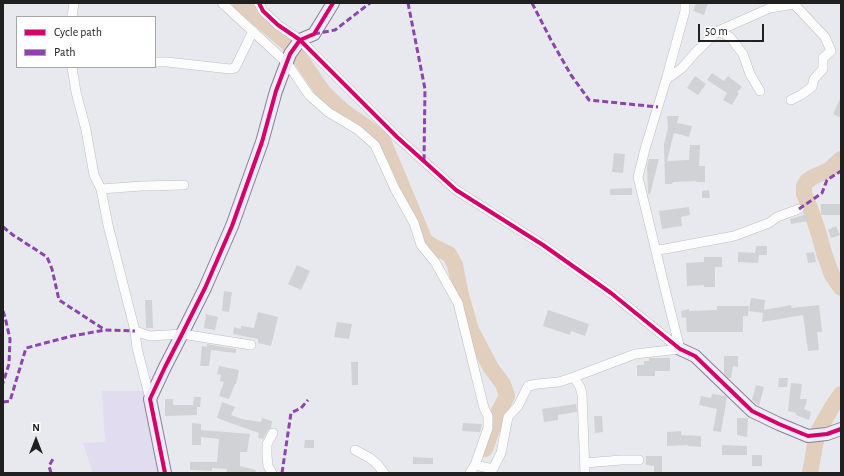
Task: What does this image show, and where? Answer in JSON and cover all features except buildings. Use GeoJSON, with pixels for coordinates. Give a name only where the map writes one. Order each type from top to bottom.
{"type":"FeatureCollection","features":[{"type":"Feature","properties":{"kind":"street"},"geometry":{"type":"LineString","coordinates":[[72,16],[74,3]]}},
{"type":"Feature","properties":{"kind":"street"},"geometry":{"type":"LineString","coordinates":[[222,3],[287,63],[309,95],[328,112],[358,130],[376,145],[395,189],[414,223],[421,245],[435,262],[458,303],[484,408],[488,416],[488,428],[475,464],[470,473]]}},
{"type":"Feature","properties":{"kind":"street"},"geometry":{"type":"LineString","coordinates":[[259,3],[263,11],[300,40],[397,137],[456,190],[543,245],[611,292],[680,349],[695,356],[752,411],[808,436],[827,434],[841,430]]}},
{"type":"Feature","properties":{"kind":"street"},"geometry":{"type":"LineString","coordinates":[[150,399],[205,288],[232,226],[262,142],[276,91],[290,54],[300,40],[314,34],[333,3]]}},
{"type":"Feature","properties":{"kind":"street"},"geometry":{"type":"LineString","coordinates":[[680,349],[638,177],[685,11],[685,3]]}},
{"type":"Feature","properties":{"kind":"street"},"geometry":{"type":"LineString","coordinates":[[666,80],[682,68],[718,31],[770,8],[795,4],[825,37],[831,51],[823,58],[823,69],[814,79],[812,88],[791,100]]}},
{"type":"Feature","properties":{"kind":"street"},"geometry":{"type":"LineString","coordinates":[[156,62],[230,69],[235,68],[253,31]]}},
{"type":"Feature","properties":{"kind":"street"},"geometry":{"type":"LineString","coordinates":[[718,31],[730,37],[743,54],[750,74],[760,91]]}},
{"type":"Feature","properties":{"kind":"street"},"geometry":{"type":"LineString","coordinates":[[72,68],[94,175],[102,190],[108,225],[135,331],[137,348],[150,399],[165,473]]}},
{"type":"Feature","properties":{"kind":"street"},"geometry":{"type":"LineString","coordinates":[[102,190],[142,186],[184,185]]}},
{"type":"Feature","properties":{"kind":"street"},"geometry":{"type":"LineString","coordinates":[[656,250],[734,236],[769,223],[777,217],[799,208]]}},
{"type":"Feature","properties":{"kind":"street"},"geometry":{"type":"LineString","coordinates":[[135,331],[150,336],[182,334],[251,344]]}},
{"type":"Feature","properties":{"kind":"street"},"geometry":{"type":"LineString","coordinates":[[475,464],[493,469],[502,453],[508,417],[518,406],[528,386],[559,382],[635,354],[680,349]]}},
{"type":"Feature","properties":{"kind":"street"},"geometry":{"type":"LineString","coordinates":[[574,377],[582,394],[585,473]]}},
{"type":"Feature","properties":{"kind":"street"},"geometry":{"type":"LineString","coordinates":[[272,473],[268,466],[267,444],[273,433]]}},
{"type":"Feature","properties":{"kind":"street"},"geometry":{"type":"LineString","coordinates":[[355,450],[370,458],[384,473]]}},
{"type":"Feature","properties":{"kind":"street"},"geometry":{"type":"LineString","coordinates":[[585,463],[639,460]]}},
{"type":"Feature","properties":{"kind":"shaded area"},"geometry":{"type":"Polygon","coordinates":[[[102,391],[144,391],[161,473],[93,473],[83,443],[105,442],[102,391]]]}},
{"type":"Feature","properties":{"kind":"waterway"},"geometry":{"type":"LineString","coordinates":[[240,3],[290,45]]}},
{"type":"Feature","properties":{"kind":"waterway"},"geometry":{"type":"LineString","coordinates":[[295,51],[324,93],[342,110],[382,138],[425,241],[449,254],[455,265],[461,295],[471,330],[491,368],[503,384],[507,396],[499,411],[485,449]]}},
{"type":"Feature","properties":{"kind":"waterway"},"geometry":{"type":"LineString","coordinates":[[841,159],[829,170],[807,181],[804,186],[804,194],[818,231],[824,253],[832,275],[841,288]]}},
{"type":"Feature","properties":{"kind":"waterway"},"geometry":{"type":"LineString","coordinates":[[810,473],[819,430],[841,394]]}},
{"type":"Feature","properties":{"kind":"marked path"},"geometry":{"type":"LineString","coordinates":[[314,34],[335,30],[370,3]]}},
{"type":"Feature","properties":{"kind":"marked path"},"geometry":{"type":"LineString","coordinates":[[408,3],[425,89],[424,161]]}},
{"type":"Feature","properties":{"kind":"marked path"},"geometry":{"type":"LineString","coordinates":[[532,3],[571,75],[589,100],[658,107]]}},
{"type":"Feature","properties":{"kind":"marked path"},"geometry":{"type":"LineString","coordinates":[[799,209],[822,193],[827,180],[841,171]]}},
{"type":"Feature","properties":{"kind":"marked path"},"geometry":{"type":"LineString","coordinates":[[3,227],[47,257],[52,269],[59,300],[105,330]]}},
{"type":"Feature","properties":{"kind":"marked path"},"geometry":{"type":"LineString","coordinates":[[3,311],[10,339],[9,364],[3,383]]}},
{"type":"Feature","properties":{"kind":"marked path"},"geometry":{"type":"LineString","coordinates":[[3,402],[10,401],[26,348],[72,336],[105,330],[135,331]]}},
{"type":"Feature","properties":{"kind":"marked path"},"geometry":{"type":"LineString","coordinates":[[282,473],[291,413],[301,408],[308,400]]}},
{"type":"Feature","properties":{"kind":"marked path"},"geometry":{"type":"LineString","coordinates":[[51,473],[49,466],[53,459]]}},
{"type":"Feature","properties":{"kind":"cycle path"},"geometry":{"type":"LineString","coordinates":[[259,3],[263,11],[278,25],[300,40],[397,137],[456,190],[543,245],[611,293],[680,349],[695,356],[752,411],[808,436],[827,434],[841,429]]}},
{"type":"Feature","properties":{"kind":"cycle path"},"geometry":{"type":"LineString","coordinates":[[165,473],[150,399],[205,288],[232,226],[262,142],[276,91],[290,54],[300,40],[314,34],[333,3]]}}]}
